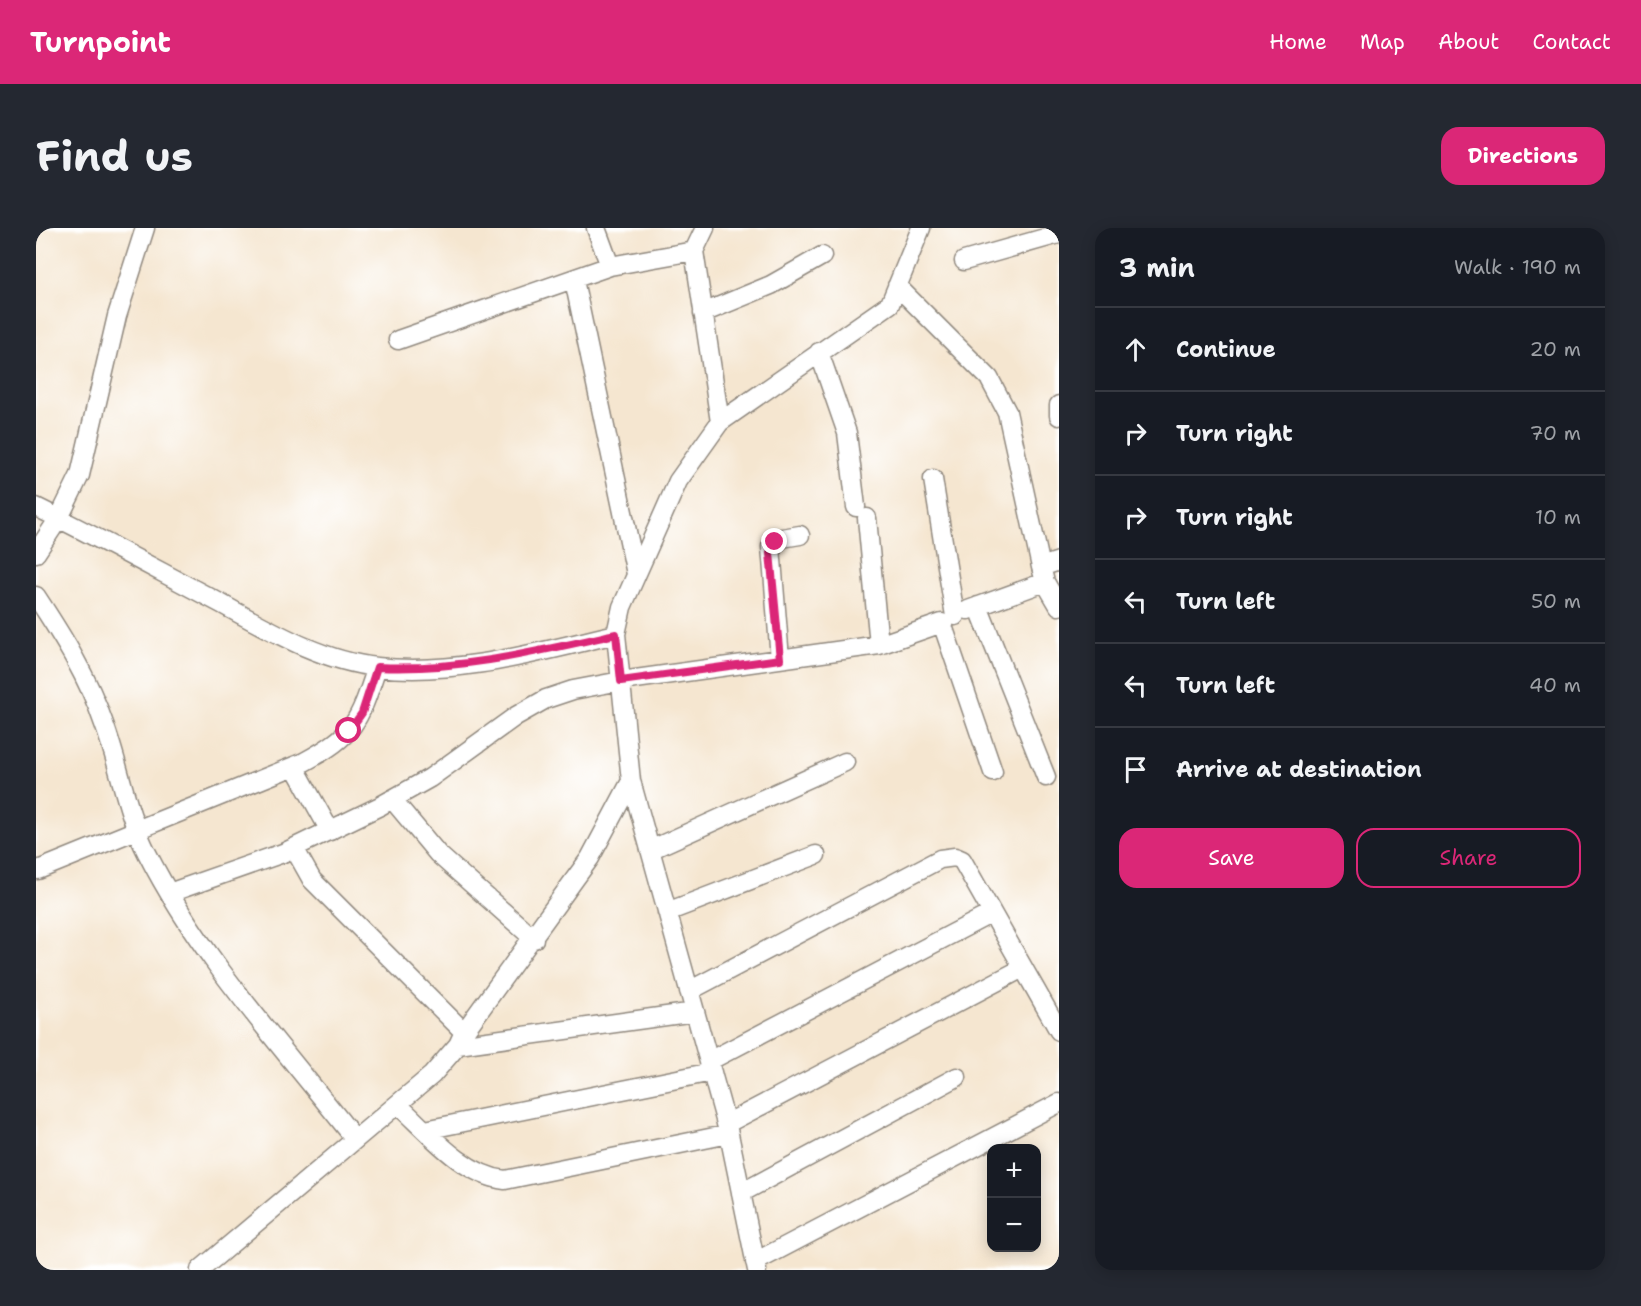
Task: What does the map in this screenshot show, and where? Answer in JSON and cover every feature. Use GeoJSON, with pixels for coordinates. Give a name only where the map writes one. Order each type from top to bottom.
{"type":"FeatureCollection","features":[{"type":"Feature","properties":{"kind":"street"},"geometry":{"type":"LineString","coordinates":[[36,553],[59,518],[80,475],[117,316],[145,228]]}},
{"type":"Feature","properties":{"kind":"street"},"geometry":{"type":"LineString","coordinates":[[596,228],[610,266]]}},
{"type":"Feature","properties":{"kind":"street"},"geometry":{"type":"LineString","coordinates":[[705,228],[694,251],[720,422]]}},
{"type":"Feature","properties":{"kind":"street"},"geometry":{"type":"LineString","coordinates":[[921,228],[890,304],[819,351],[720,422],[678,481],[622,607],[616,634],[631,781],[728,1129],[756,1266],[1059,1103]]}},
{"type":"Feature","properties":{"kind":"street"},"geometry":{"type":"LineString","coordinates":[[964,261],[1059,234]]}},
{"type":"Feature","properties":{"kind":"street"},"geometry":{"type":"LineString","coordinates":[[399,340],[610,266],[694,251]]}},
{"type":"Feature","properties":{"kind":"street"},"geometry":{"type":"LineString","coordinates":[[703,313],[771,285],[822,256]]}},
{"type":"Feature","properties":{"kind":"street"},"geometry":{"type":"LineString","coordinates":[[574,280],[636,574]]}},
{"type":"Feature","properties":{"kind":"street"},"geometry":{"type":"LineString","coordinates":[[897,286],[989,378],[1007,412],[1043,574],[1059,606]]}},
{"type":"Feature","properties":{"kind":"street"},"geometry":{"type":"LineString","coordinates":[[819,351],[847,433],[861,513],[879,645]]}},
{"type":"Feature","properties":{"kind":"street"},"geometry":{"type":"LineString","coordinates":[[1059,405],[1059,416]]}},
{"type":"Feature","properties":{"kind":"street"},"geometry":{"type":"LineString","coordinates":[[933,479],[948,619],[993,772]]}},
{"type":"Feature","properties":{"kind":"street"},"geometry":{"type":"LineString","coordinates":[[36,507],[293,642],[334,657],[377,667],[468,665],[509,659],[616,634]]}},
{"type":"Feature","properties":{"kind":"street"},"geometry":{"type":"LineString","coordinates":[[780,659],[771,547],[782,538],[800,535]]}},
{"type":"Feature","properties":{"kind":"street"},"geometry":{"type":"LineString","coordinates":[[169,893],[294,848],[330,831],[429,778],[529,707],[573,690],[621,681],[879,645],[978,606],[1043,574],[1059,561]]}},
{"type":"Feature","properties":{"kind":"street"},"geometry":{"type":"LineString","coordinates":[[36,596],[69,647],[86,680],[105,724],[134,829],[169,893],[211,957],[355,1139]]}},
{"type":"Feature","properties":{"kind":"street"},"geometry":{"type":"LineString","coordinates":[[978,606],[1046,777]]}},
{"type":"Feature","properties":{"kind":"street"},"geometry":{"type":"LineString","coordinates":[[38,870],[134,829],[294,766],[328,748],[349,731],[362,713],[377,667]]}},
{"type":"Feature","properties":{"kind":"street"},"geometry":{"type":"LineString","coordinates":[[650,850],[845,762]]}},
{"type":"Feature","properties":{"kind":"street"},"geometry":{"type":"LineString","coordinates":[[294,766],[330,831]]}},
{"type":"Feature","properties":{"kind":"street"},"geometry":{"type":"LineString","coordinates":[[200,1270],[265,1218],[339,1152],[398,1106],[432,1075],[534,939],[590,858],[631,781]]}},
{"type":"Feature","properties":{"kind":"street"},"geometry":{"type":"LineString","coordinates":[[392,799],[438,854],[534,939]]}},
{"type":"Feature","properties":{"kind":"street"},"geometry":{"type":"LineString","coordinates":[[294,848],[312,880],[461,1039]]}},
{"type":"Feature","properties":{"kind":"street"},"geometry":{"type":"LineString","coordinates":[[667,912],[816,855]]}},
{"type":"Feature","properties":{"kind":"street"},"geometry":{"type":"LineString","coordinates":[[689,991],[948,857],[955,857],[962,860],[1059,1031]]}},
{"type":"Feature","properties":{"kind":"street"},"geometry":{"type":"LineString","coordinates":[[425,1130],[710,1067],[992,913]]}},
{"type":"Feature","properties":{"kind":"street"},"geometry":{"type":"LineString","coordinates":[[398,1106],[478,1173],[506,1180],[728,1129],[1023,968]]}},
{"type":"Feature","properties":{"kind":"street"},"geometry":{"type":"LineString","coordinates":[[461,1039],[695,1012]]}},
{"type":"Feature","properties":{"kind":"street"},"geometry":{"type":"LineString","coordinates":[[741,1192],[957,1077]]}},
{"type":"Feature","properties":{"kind":"route"},"geometry":{"type":"LineString","coordinates":[[349,731],[362,713],[377,667],[468,665],[509,659],[616,634],[621,681],[780,659],[770,553],[775,542]]}}]}
